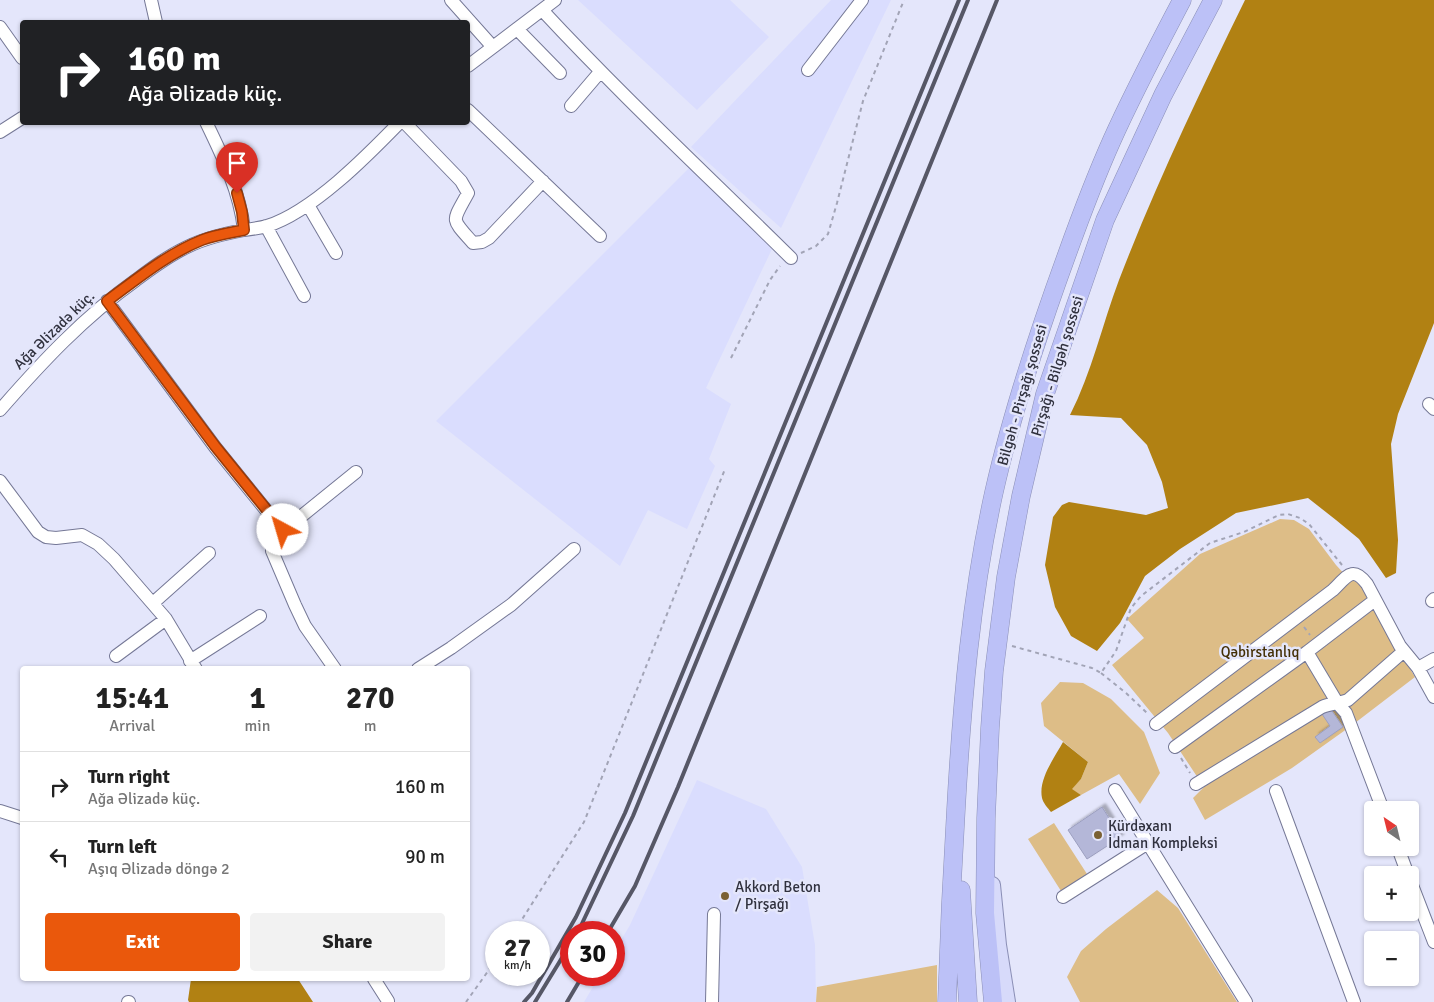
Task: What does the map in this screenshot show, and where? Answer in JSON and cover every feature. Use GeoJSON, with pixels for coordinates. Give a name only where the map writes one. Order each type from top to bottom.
{"type":"FeatureCollection","features":[{"type":"Feature","properties":{"kind":"highway","name":"Bilgəh - Pirşağı şossesi"},"geometry":{"type":"LineString","coordinates":[[955,815],[968,646],[980,566],[995,492],[1021,391],[1049,301],[1086,202],[1115,133],[1182,0]]}},
{"type":"Feature","properties":{"kind":"highway","name":"Pirşağı - Bilgəh şossesi"},"geometry":{"type":"LineString","coordinates":[[993,1002],[986,913],[986,818],[990,728],[994,670],[1006,577],[1021,496],[1045,394],[1105,220],[1163,95],[1214,0]]}},
{"type":"Feature","properties":{"kind":"highway"},"geometry":{"type":"LineString","coordinates":[[947,1002],[955,815]]}},
{"type":"Feature","properties":{"kind":"highway"},"geometry":{"type":"LineString","coordinates":[[955,815],[968,1002]]}},
{"type":"Feature","properties":{"kind":"main road"},"geometry":{"type":"LineString","coordinates":[[986,818],[998,945],[1007,1002]]}},
{"type":"Feature","properties":{"kind":"street"},"geometry":{"type":"LineString","coordinates":[[151,0],[156,20]]}},
{"type":"Feature","properties":{"kind":"street"},"geometry":{"type":"LineString","coordinates":[[451,0],[469,20]]}},
{"type":"Feature","properties":{"kind":"street"},"geometry":{"type":"LineString","coordinates":[[470,64],[492,46],[543,11],[555,0]]}},
{"type":"Feature","properties":{"kind":"street"},"geometry":{"type":"LineString","coordinates":[[808,70],[862,0]]}},
{"type":"Feature","properties":{"kind":"street"},"geometry":{"type":"LineString","coordinates":[[543,11],[600,72],[666,134],[791,258]]}},
{"type":"Feature","properties":{"kind":"street"},"geometry":{"type":"LineString","coordinates":[[470,21],[492,46]]}},
{"type":"Feature","properties":{"kind":"street"},"geometry":{"type":"LineString","coordinates":[[0,28],[20,55]]}},
{"type":"Feature","properties":{"kind":"street"},"geometry":{"type":"LineString","coordinates":[[517,30],[560,73]]}},
{"type":"Feature","properties":{"kind":"street"},"geometry":{"type":"LineString","coordinates":[[571,106],[600,72]]}},
{"type":"Feature","properties":{"kind":"street"},"geometry":{"type":"LineString","coordinates":[[470,112],[600,236]]}},
{"type":"Feature","properties":{"kind":"street"},"geometry":{"type":"LineString","coordinates":[[0,132],[20,119]]}},
{"type":"Feature","properties":{"kind":"street"},"geometry":{"type":"LineString","coordinates":[[208,125],[222,154],[237,193],[244,230]]}},
{"type":"Feature","properties":{"kind":"street","name":"Ağa Əlizadə küç."},"geometry":{"type":"LineString","coordinates":[[0,410],[59,344],[107,301],[155,266],[187,247],[220,234],[266,226],[284,219],[308,204],[349,172],[397,125]]}},
{"type":"Feature","properties":{"kind":"street"},"geometry":{"type":"LineString","coordinates":[[407,125],[460,181],[468,193],[455,218],[456,224],[473,242],[482,242],[489,238],[543,181]]}},
{"type":"Feature","properties":{"kind":"street"},"geometry":{"type":"LineString","coordinates":[[308,204],[336,253]]}},
{"type":"Feature","properties":{"kind":"street"},"geometry":{"type":"LineString","coordinates":[[266,226],[304,296]]}},
{"type":"Feature","properties":{"kind":"street"},"geometry":{"type":"LineString","coordinates":[[107,301],[215,446],[283,530]]}},
{"type":"Feature","properties":{"kind":"street"},"geometry":{"type":"LineString","coordinates":[[333,666],[302,619],[272,551],[273,540],[356,472]]}},
{"type":"Feature","properties":{"kind":"street"},"geometry":{"type":"LineString","coordinates":[[0,481],[38,532],[46,537],[56,538],[82,535],[91,539],[114,559],[166,619],[193,665],[260,616]]}},
{"type":"Feature","properties":{"kind":"street"},"geometry":{"type":"LineString","coordinates":[[423,666],[451,648],[511,604],[574,549]]}},
{"type":"Feature","properties":{"kind":"street"},"geometry":{"type":"LineString","coordinates":[[152,603],[209,553]]}},
{"type":"Feature","properties":{"kind":"street"},"geometry":{"type":"LineString","coordinates":[[1156,724],[1333,590],[1349,574],[1354,573],[1361,576],[1404,651],[1418,668],[1434,697]]}},
{"type":"Feature","properties":{"kind":"street"},"geometry":{"type":"LineString","coordinates":[[1175,747],[1375,600]]}},
{"type":"Feature","properties":{"kind":"street"},"geometry":{"type":"LineString","coordinates":[[116,656],[166,619]]}},
{"type":"Feature","properties":{"kind":"street"},"geometry":{"type":"LineString","coordinates":[[1312,648],[1338,704],[1346,713],[1380,801]]}},
{"type":"Feature","properties":{"kind":"street"},"geometry":{"type":"LineString","coordinates":[[1196,784],[1322,707],[1348,700],[1404,651]]}},
{"type":"Feature","properties":{"kind":"street"},"geometry":{"type":"LineString","coordinates":[[1418,668],[1434,658]]}},
{"type":"Feature","properties":{"kind":"street"},"geometry":{"type":"LineString","coordinates":[[1115,790],[1246,1002]]}},
{"type":"Feature","properties":{"kind":"street"},"geometry":{"type":"LineString","coordinates":[[1276,791],[1354,1002]]}},
{"type":"Feature","properties":{"kind":"street"},"geometry":{"type":"LineString","coordinates":[[0,811],[20,817]]}},
{"type":"Feature","properties":{"kind":"street"},"geometry":{"type":"LineString","coordinates":[[1064,898],[1148,843]]}},
{"type":"Feature","properties":{"kind":"street"},"geometry":{"type":"LineString","coordinates":[[1419,903],[1434,942]]}},
{"type":"Feature","properties":{"kind":"street"},"geometry":{"type":"LineString","coordinates":[[712,1002],[714,914]]}},
{"type":"Feature","properties":{"kind":"street"},"geometry":{"type":"LineString","coordinates":[[375,981],[388,1001]]}},
{"type":"Feature","properties":{"kind":"path"},"geometry":{"type":"LineString","coordinates":[[731,358],[778,267],[791,258],[816,246],[828,234],[838,203],[863,101],[904,0]]}},
{"type":"Feature","properties":{"kind":"path"},"geometry":{"type":"LineString","coordinates":[[521,921],[584,822],[725,469]]}},
{"type":"Feature","properties":{"kind":"path"},"geometry":{"type":"LineString","coordinates":[[998,642],[1092,668],[1101,673],[1116,651],[1131,608],[1141,596],[1210,543],[1244,532],[1279,515],[1288,514],[1300,518],[1309,524],[1349,574]]}},
{"type":"Feature","properties":{"kind":"path"},"geometry":{"type":"LineString","coordinates":[[1297,617],[1312,648]]}},
{"type":"Feature","properties":{"kind":"path"},"geometry":{"type":"LineString","coordinates":[[466,1002],[485,975]]}},
{"type":"Feature","properties":{"kind":"shaded area"},"geometry":{"type":"Polygon","coordinates":[[[578,0],[730,0],[769,37],[697,110],[578,0]]]}},
{"type":"Feature","properties":{"kind":"shaded area"},"geometry":{"type":"Polygon","coordinates":[[[831,0],[891,0],[781,228],[691,147],[831,0]]]}},
{"type":"Feature","properties":{"kind":"shaded area"},"geometry":{"type":"Polygon","coordinates":[[[1245,0],[1434,0],[1434,323],[1398,414],[1391,444],[1398,540],[1396,573],[1386,578],[1359,539],[1308,498],[1236,513],[1180,549],[1145,576],[1120,623],[1097,651],[1071,636],[1055,607],[1045,565],[1053,517],[1062,505],[1069,502],[1146,515],[1168,508],[1162,482],[1147,445],[1121,418],[1070,415],[1085,382],[1119,280],[1163,173],[1245,0]]]}},
{"type":"Feature","properties":{"kind":"shaded area"},"geometry":{"type":"Polygon","coordinates":[[[689,168],[772,249],[706,388],[731,404],[709,459],[715,466],[687,529],[648,510],[620,566],[436,421],[689,168]]]}},
{"type":"Feature","properties":{"kind":"shaded area"},"geometry":{"type":"Polygon","coordinates":[[[1063,742],[1088,762],[1081,779],[1072,789],[1081,795],[1051,812],[1043,800],[1042,783],[1063,742]]]}},
{"type":"Feature","properties":{"kind":"shaded area","name":"Akkord Beton / Pirşağı"},"geometry":{"type":"Polygon","coordinates":[[[697,780],[766,809],[802,867],[815,945],[816,1002],[584,1002],[593,986],[625,986],[625,933],[697,780]]]}},
{"type":"Feature","properties":{"kind":"shaded area"},"geometry":{"type":"Polygon","coordinates":[[[191,981],[299,981],[313,1002],[189,1002],[191,981]]]}},
{"type":"Feature","properties":{"kind":"green space","name":"Qəbirstanlıq"},"geometry":{"type":"Polygon","coordinates":[[[1280,519],[1294,520],[1309,529],[1349,579],[1364,585],[1386,629],[1415,677],[1292,768],[1205,820],[1193,798],[1204,787],[1168,733],[1112,665],[1144,638],[1127,619],[1200,554],[1280,519]]]}},
{"type":"Feature","properties":{"kind":"green space"},"geometry":{"type":"Polygon","coordinates":[[[1060,682],[1083,683],[1111,699],[1144,732],[1160,773],[1140,804],[1119,774],[1081,795],[1071,789],[1081,779],[1088,762],[1044,726],[1041,703],[1060,682]]]}},
{"type":"Feature","properties":{"kind":"green space"},"geometry":{"type":"Polygon","coordinates":[[[1054,823],[1087,874],[1061,891],[1028,839],[1054,823]]]}},
{"type":"Feature","properties":{"kind":"green space"},"geometry":{"type":"Polygon","coordinates":[[[1157,890],[1178,908],[1237,1002],[1080,1002],[1067,977],[1081,951],[1106,929],[1157,890]]]}},
{"type":"Feature","properties":{"kind":"green space"},"geometry":{"type":"Polygon","coordinates":[[[937,965],[937,1002],[816,1002],[817,987],[937,965]]]}},
{"type":"Feature","properties":{"kind":"building"},"geometry":{"type":"Polygon","coordinates":[[[1330,708],[1343,727],[1320,743],[1315,737],[1330,726],[1322,714],[1330,708]]]}},
{"type":"Feature","properties":{"kind":"building"},"geometry":{"type":"Polygon","coordinates":[[[1102,807],[1121,837],[1087,859],[1068,830],[1102,807]]]}},
{"type":"Feature","properties":{"kind":"railway"},"geometry":{"type":"LineString","coordinates":[[524,1002],[532,993],[576,917],[625,813],[959,0]]}},
{"type":"Feature","properties":{"kind":"railway"},"geometry":{"type":"LineString","coordinates":[[583,921],[633,816],[968,0]]}},
{"type":"Feature","properties":{"kind":"railway"},"geometry":{"type":"LineString","coordinates":[[614,921],[635,886],[678,787],[997,0]]}},
{"type":"Feature","properties":{"kind":"railway"},"geometry":{"type":"LineString","coordinates":[[535,1002],[560,961]]}},
{"type":"Feature","properties":{"kind":"railway"},"geometry":{"type":"LineString","coordinates":[[567,1002],[576,986]]}},
{"type":"Feature","properties":{"kind":"place","name":"Kürdəxanı İdman Kompleksi"},"geometry":{"type":"Point","coordinates":[1098,835]}},
{"type":"Feature","properties":{"kind":"place","name":"Akkord Beton / Pirşağı"},"geometry":{"type":"Point","coordinates":[725,896]}},
{"type":"Feature","properties":{"kind":"route"},"geometry":{"type":"LineString","coordinates":[[237,193],[244,230],[203,239],[169,256],[107,301],[215,446],[283,530]]}}]}
